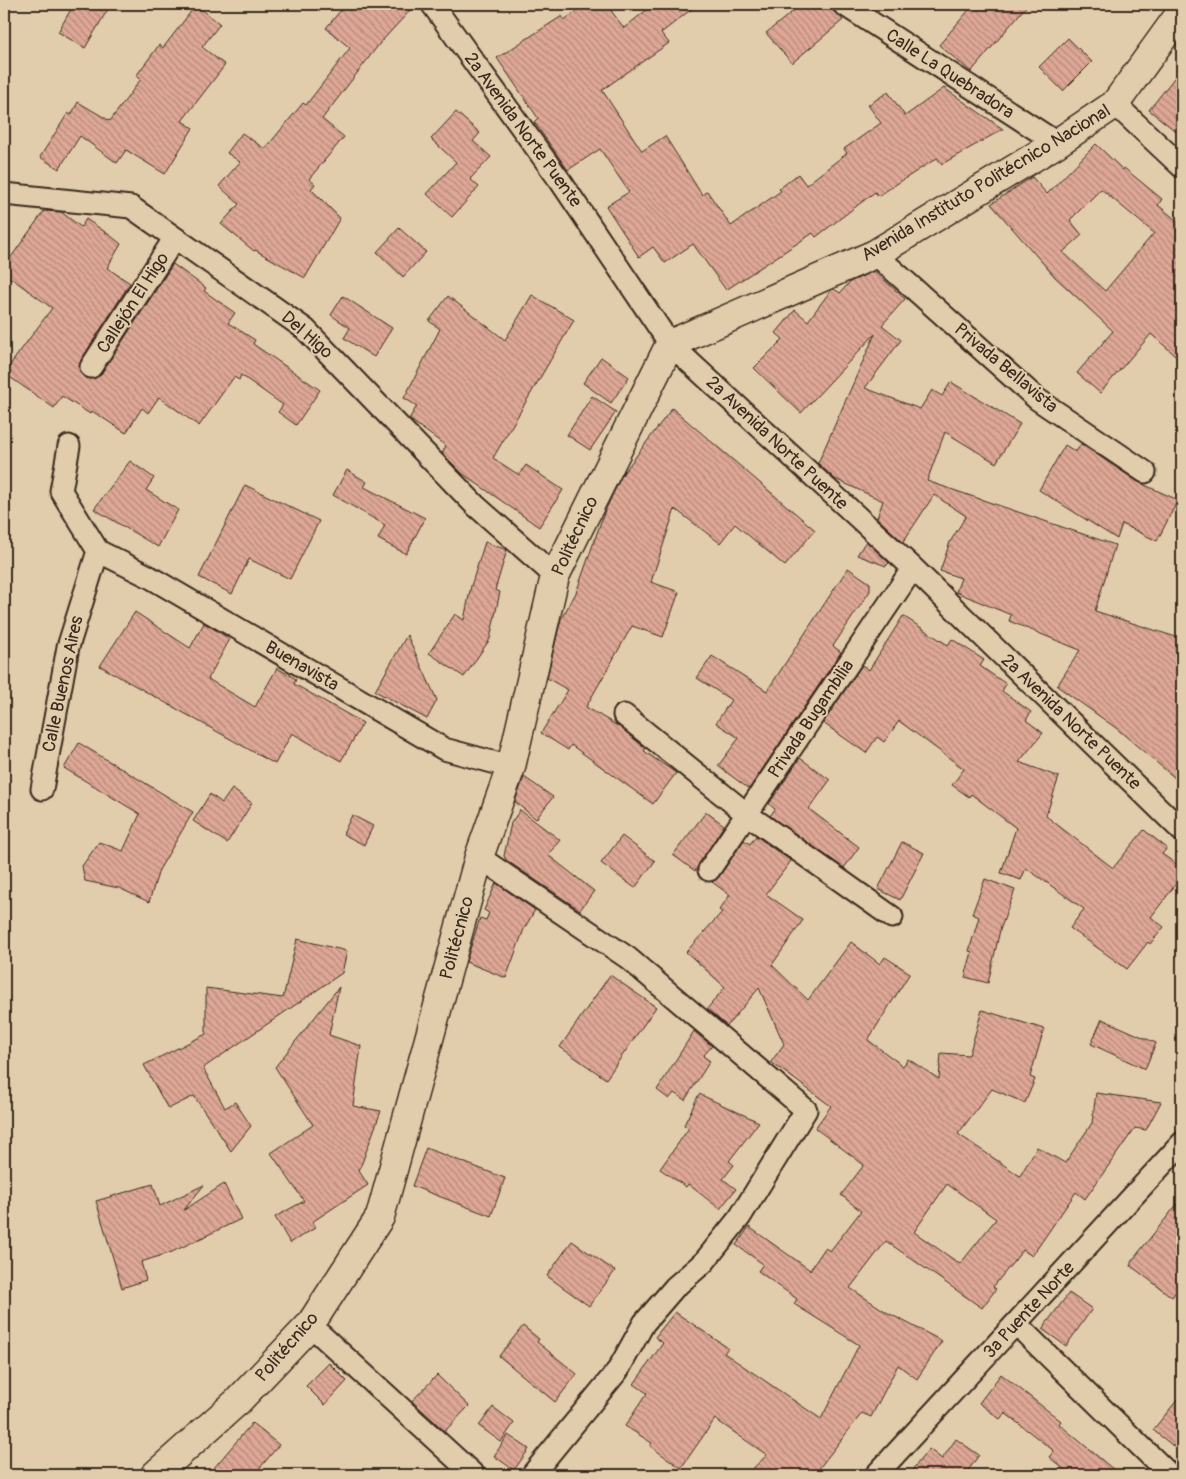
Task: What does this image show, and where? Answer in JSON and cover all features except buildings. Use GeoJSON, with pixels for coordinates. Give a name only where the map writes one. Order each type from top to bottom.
{"type":"FeatureCollection","features":[{"type":"Feature","properties":{"kind":"street","name":"2a Avenida Norte Puente"},"geometry":{"type":"LineString","coordinates":[[432,4],[561,182],[670,344],[913,568],[1182,831]]}},
{"type":"Feature","properties":{"kind":"street","name":"Calle La Quebradora"},"geometry":{"type":"LineString","coordinates":[[843,4],[1057,144]]}},
{"type":"Feature","properties":{"kind":"street","name":"Avenida Instituto Politécnico Nacional"},"geometry":{"type":"LineString","coordinates":[[670,344],[875,254],[1057,144],[1115,104],[1182,11]]}},
{"type":"Feature","properties":{"kind":"street"},"geometry":{"type":"LineString","coordinates":[[1115,104],[1182,167]]}},
{"type":"Feature","properties":{"kind":"street","name":"Del Higo"},"geometry":{"type":"LineString","coordinates":[[4,194],[131,207],[174,239],[305,329],[475,505],[555,576]]}},
{"type":"Feature","properties":{"kind":"street","name":"Callejón El Higo"},"geometry":{"type":"LineString","coordinates":[[91,368],[174,239]]}},
{"type":"Feature","properties":{"kind":"street","name":"Privada Bellavista"},"geometry":{"type":"LineString","coordinates":[[875,254],[1037,399],[1145,472]]}},
{"type":"Feature","properties":{"kind":"street","name":"Politécnico"},"geometry":{"type":"LineString","coordinates":[[155,1475],[238,1401],[310,1325],[380,1217],[479,857],[511,767],[555,576],[670,344]]}},
{"type":"Feature","properties":{"kind":"street"},"geometry":{"type":"LineString","coordinates":[[69,446],[61,491],[98,551]]}},
{"type":"Feature","properties":{"kind":"street","name":"Buenavista"},"geometry":{"type":"LineString","coordinates":[[98,551],[148,576],[444,749],[511,767]]}},
{"type":"Feature","properties":{"kind":"street","name":"Calle Buenos Aires"},"geometry":{"type":"LineString","coordinates":[[42,789],[68,647],[98,551]]}},
{"type":"Feature","properties":{"kind":"street","name":"Privada Bugambilia"},"geometry":{"type":"LineString","coordinates":[[709,870],[748,815],[913,568]]}},
{"type":"Feature","properties":{"kind":"street"},"geometry":{"type":"LineString","coordinates":[[624,715],[748,815],[892,917]]}},
{"type":"Feature","properties":{"kind":"street"},"geometry":{"type":"LineString","coordinates":[[479,857],[628,958],[806,1110],[740,1217],[704,1262],[675,1286],[644,1323],[618,1370],[532,1475]]}},
{"type":"Feature","properties":{"kind":"street","name":"3a Puente Norte"},"geometry":{"type":"LineString","coordinates":[[876,1475],[1182,1143]]}},
{"type":"Feature","properties":{"kind":"street"},"geometry":{"type":"LineString","coordinates":[[1016,1324],[1170,1475]]}},
{"type":"Feature","properties":{"kind":"street"},"geometry":{"type":"LineString","coordinates":[[310,1325],[474,1475]]}}]}
